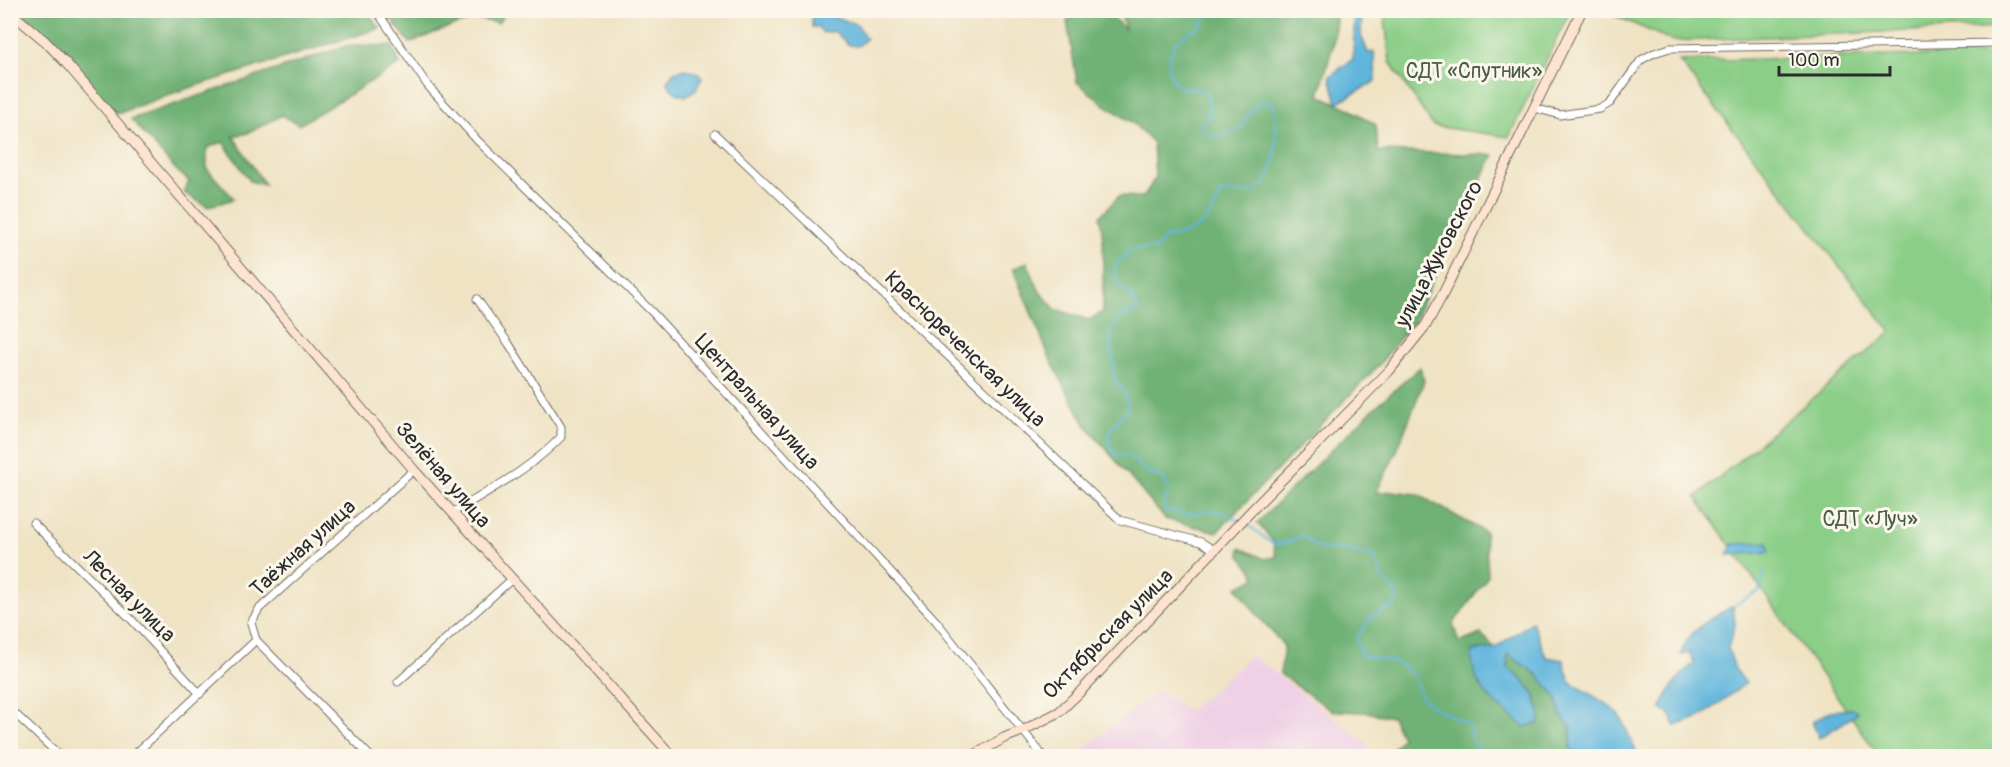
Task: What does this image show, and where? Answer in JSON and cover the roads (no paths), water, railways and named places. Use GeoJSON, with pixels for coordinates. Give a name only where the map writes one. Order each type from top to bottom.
{"type":"FeatureCollection","features":[{"type":"Feature","properties":{"kind":"main road","name":"улица Жуковского"},"geometry":{"type":"LineString","coordinates":[[1226,538],[1389,370],[1426,325],[1582,10]]}},
{"type":"Feature","properties":{"kind":"main road","name":"Зелёная улица"},"geometry":{"type":"LineString","coordinates":[[10,12],[45,41],[66,63],[414,470],[672,756]]}},
{"type":"Feature","properties":{"kind":"main road","name":"Октябрьская улица"},"geometry":{"type":"LineString","coordinates":[[973,756],[1004,738],[1059,712],[1226,538]]}},
{"type":"Feature","properties":{"kind":"street","name":"Центральная улица"},"geometry":{"type":"LineString","coordinates":[[376,10],[428,86],[477,140],[652,312],[936,621],[1043,756]]}},
{"type":"Feature","properties":{"kind":"street"},"geometry":{"type":"LineString","coordinates":[[1534,108],[1560,115],[1600,109],[1610,103],[1641,60],[1654,52],[1670,48],[2000,43]]}},
{"type":"Feature","properties":{"kind":"street","name":"Краснореченская улица"},"geometry":{"type":"LineString","coordinates":[[715,134],[1120,520],[1201,542],[1214,550]]}},
{"type":"Feature","properties":{"kind":"street"},"geometry":{"type":"LineString","coordinates":[[452,513],[502,483],[554,445],[561,437],[561,427],[477,299]]}},
{"type":"Feature","properties":{"kind":"street","name":"Таёжная улица"},"geometry":{"type":"LineString","coordinates":[[256,640],[251,624],[259,609],[414,470]]}},
{"type":"Feature","properties":{"kind":"street","name":"Лесная улица"},"geometry":{"type":"LineString","coordinates":[[33,523],[130,618],[200,694]]}},
{"type":"Feature","properties":{"kind":"street"},"geometry":{"type":"LineString","coordinates":[[398,682],[512,579]]}},
{"type":"Feature","properties":{"kind":"street"},"geometry":{"type":"LineString","coordinates":[[133,756],[256,640],[370,756]]}},
{"type":"Feature","properties":{"kind":"street"},"geometry":{"type":"LineString","coordinates":[[10,709],[60,756]]}},
{"type":"Feature","properties":{"kind":"water"},"geometry":{"type":"Polygon","coordinates":[[[1355,11],[1362,11],[1361,35],[1368,53],[1374,52],[1376,81],[1337,103],[1330,76],[1353,59],[1355,11]]]}},
{"type":"Feature","properties":{"kind":"water"},"geometry":{"type":"Polygon","coordinates":[[[812,13],[836,17],[858,25],[866,39],[858,46],[849,45],[834,31],[823,33],[818,27],[812,27],[812,13]]]}},
{"type":"Feature","properties":{"kind":"water"},"geometry":{"type":"Polygon","coordinates":[[[685,69],[698,73],[702,78],[696,89],[686,96],[674,92],[667,81],[674,72],[685,69]]]}},
{"type":"Feature","properties":{"kind":"water"},"geometry":{"type":"Polygon","coordinates":[[[1768,542],[1769,552],[1728,555],[1732,544],[1768,542]]]}},
{"type":"Feature","properties":{"kind":"water"},"geometry":{"type":"Polygon","coordinates":[[[1733,606],[1735,625],[1728,648],[1735,669],[1746,683],[1702,716],[1675,726],[1671,715],[1660,709],[1674,684],[1694,663],[1690,653],[1681,655],[1684,646],[1701,626],[1733,606]]]}},
{"type":"Feature","properties":{"kind":"water"},"geometry":{"type":"Polygon","coordinates":[[[1532,622],[1546,657],[1563,660],[1570,682],[1607,704],[1620,716],[1637,753],[1649,756],[1583,756],[1571,750],[1571,727],[1561,716],[1556,696],[1537,674],[1507,654],[1508,668],[1528,685],[1535,697],[1540,723],[1524,727],[1487,695],[1475,676],[1472,651],[1495,648],[1532,622]]]}},
{"type":"Feature","properties":{"kind":"water"},"geometry":{"type":"Polygon","coordinates":[[[1851,709],[1857,711],[1854,716],[1819,738],[1812,722],[1830,711],[1851,709]]]}},
{"type":"Feature","properties":{"kind":"waterway"},"geometry":{"type":"LineString","coordinates":[[1210,10],[1199,27],[1175,43],[1168,69],[1176,85],[1204,90],[1209,102],[1209,117],[1200,125],[1209,137],[1242,127],[1250,112],[1263,100],[1274,106],[1276,141],[1272,168],[1267,179],[1251,192],[1222,192],[1207,219],[1195,229],[1165,238],[1156,249],[1142,249],[1127,253],[1114,268],[1118,285],[1132,296],[1138,310],[1122,316],[1110,332],[1115,381],[1124,391],[1128,408],[1111,429],[1108,443],[1115,454],[1130,457],[1145,470],[1165,480],[1169,490],[1165,510],[1183,514],[1219,511],[1239,521]]}},
{"type":"Feature","properties":{"kind":"waterway"},"geometry":{"type":"LineString","coordinates":[[1244,523],[1276,544],[1283,544],[1303,535],[1317,548],[1348,550],[1374,556],[1382,578],[1397,593],[1394,607],[1372,616],[1356,638],[1361,655],[1398,663],[1414,676],[1419,694],[1431,706],[1469,725],[1473,743],[1487,756]]}},
{"type":"Feature","properties":{"kind":"waterway"},"geometry":{"type":"LineString","coordinates":[[1733,606],[1759,591],[1765,571]]}},
{"type":"Feature","properties":{"kind":"park label","name":"СДТ «Спутник»"},"geometry":{"type":"Point","coordinates":[1474,71]}},
{"type":"Feature","properties":{"kind":"park label","name":"СДТ «Луч»"},"geometry":{"type":"Point","coordinates":[1870,519]}}]}
